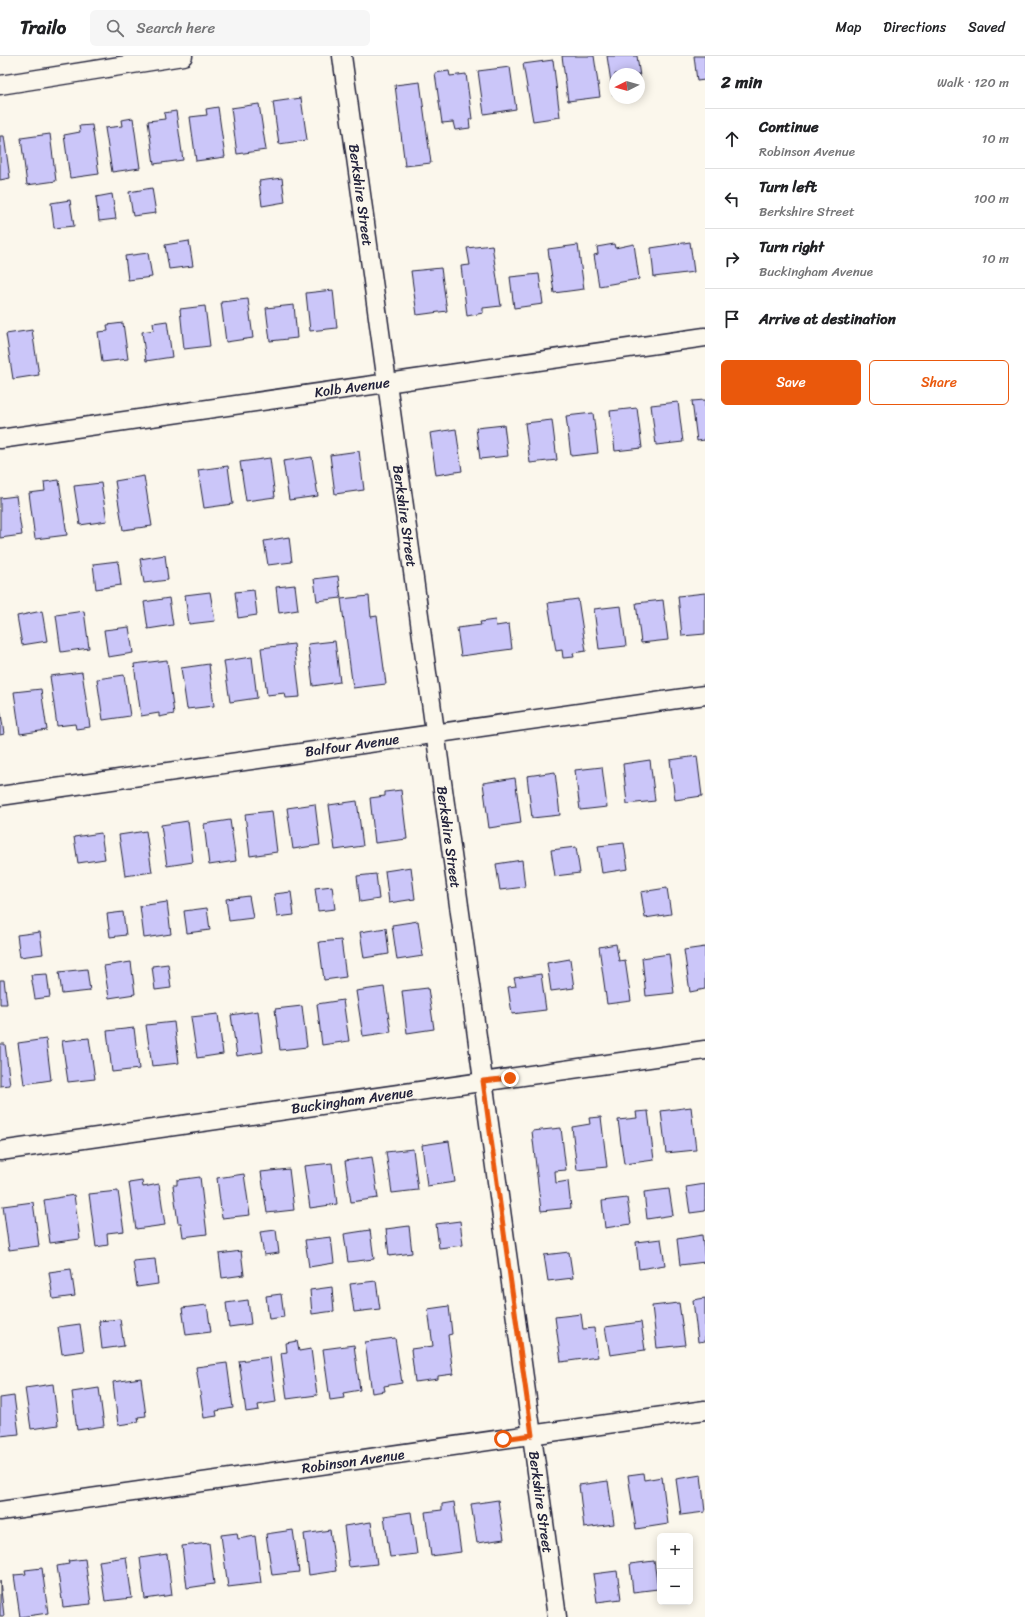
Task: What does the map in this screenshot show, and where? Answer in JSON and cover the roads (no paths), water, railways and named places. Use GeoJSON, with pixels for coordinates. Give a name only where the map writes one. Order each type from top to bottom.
{"type":"FeatureCollection","features":[{"type":"Feature","properties":{"kind":"street"},"geometry":{"type":"LineString","coordinates":[[0,85],[183,56]]}},
{"type":"Feature","properties":{"kind":"street","name":"Berkshire Street"},"geometry":{"type":"LineString","coordinates":[[342,56],[557,1617]]}},
{"type":"Feature","properties":{"kind":"street","name":"Kolb Avenue"},"geometry":{"type":"LineString","coordinates":[[0,439],[705,336]]}},
{"type":"Feature","properties":{"kind":"street","name":"Balfour Avenue"},"geometry":{"type":"LineString","coordinates":[[0,796],[705,695]]}},
{"type":"Feature","properties":{"kind":"street","name":"Buckingham Avenue"},"geometry":{"type":"LineString","coordinates":[[0,1151],[705,1050]]}},
{"type":"Feature","properties":{"kind":"street","name":"Robinson Avenue"},"geometry":{"type":"LineString","coordinates":[[0,1511],[705,1410]]}}]}
